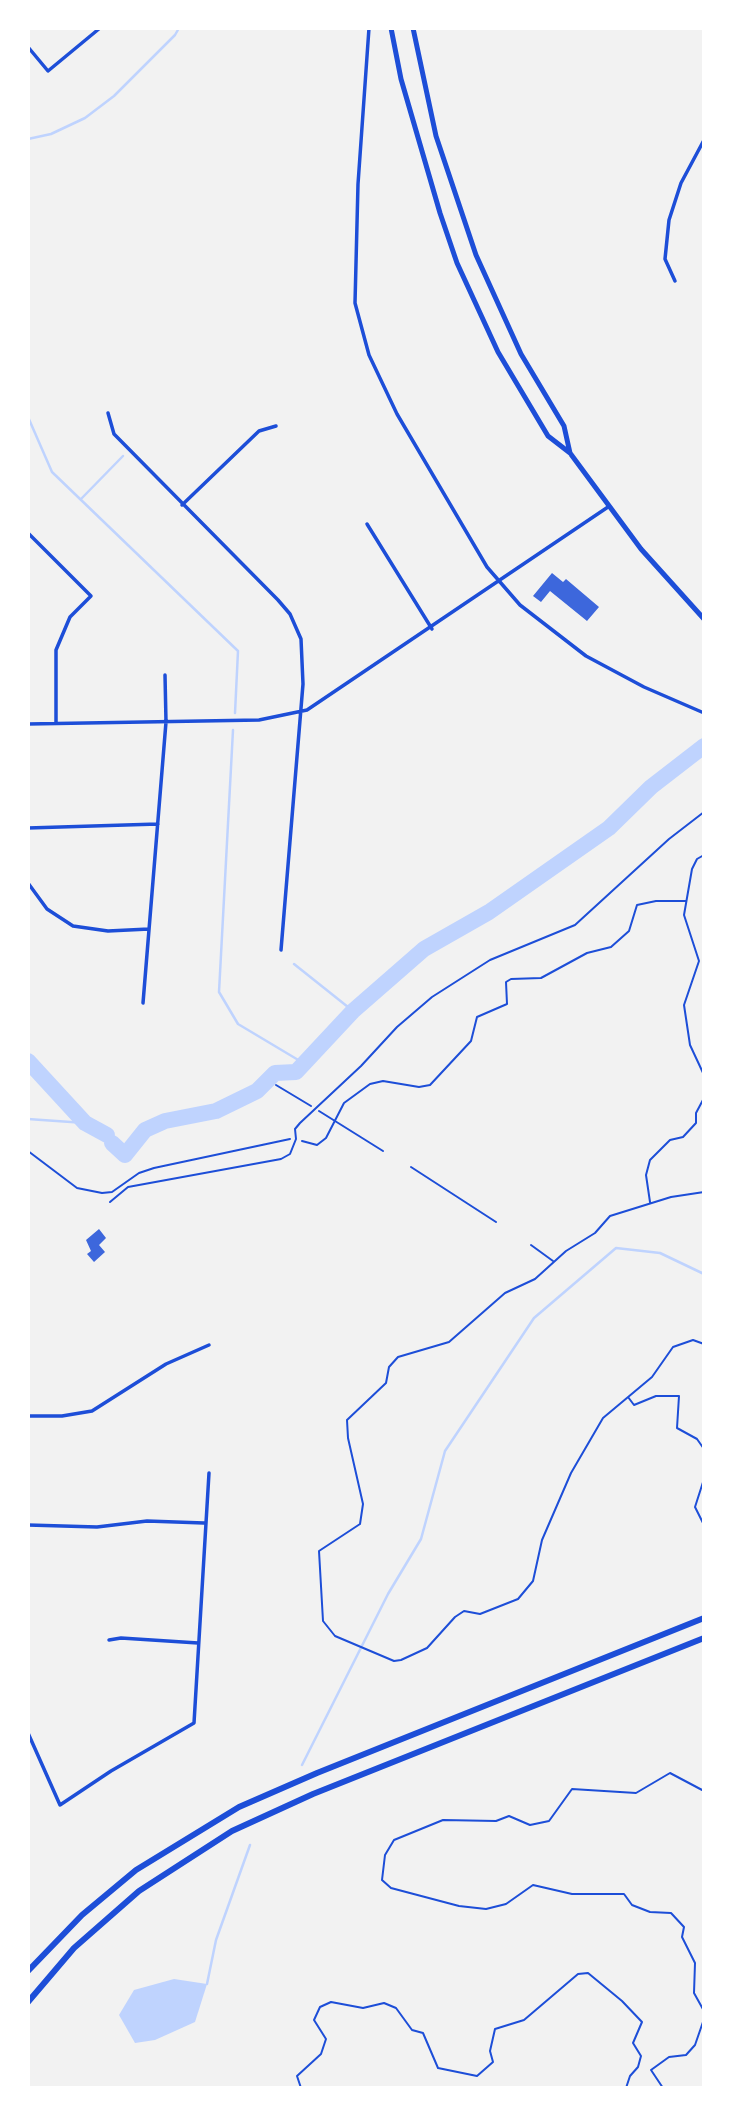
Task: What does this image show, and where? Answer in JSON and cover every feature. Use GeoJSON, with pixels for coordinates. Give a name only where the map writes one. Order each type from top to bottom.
{"type":"FeatureCollection","features":[{"type":"Feature","properties":{"kind":"highway"},"geometry":{"type":"LineString","coordinates":[[28,1971],[82,1915],[136,1870],[239,1807],[704,1618]]}},
{"type":"Feature","properties":{"kind":"highway"},"geometry":{"type":"LineString","coordinates":[[28,2002],[74,1948],[120,1907],[167,1870],[232,1831],[313,1794],[704,1638]]}},
{"type":"Feature","properties":{"kind":"main road"},"geometry":{"type":"LineString","coordinates":[[391,28],[401,79],[425,164],[462,274],[498,352],[548,436],[570,453],[608,507],[670,584],[704,619]]}},
{"type":"Feature","properties":{"kind":"main road"},"geometry":{"type":"LineString","coordinates":[[412,30],[436,136],[476,255],[521,354],[564,426],[570,453]]}},
{"type":"Feature","properties":{"kind":"street"},"geometry":{"type":"LineString","coordinates":[[28,47],[48,71],[100,28]]}},
{"type":"Feature","properties":{"kind":"street"},"geometry":{"type":"LineString","coordinates":[[369,28],[357,195],[355,303],[369,355],[397,414],[499,582],[520,606],[586,656],[634,682],[704,713]]}},
{"type":"Feature","properties":{"kind":"street"},"geometry":{"type":"LineString","coordinates":[[675,281],[665,259],[668,229],[681,183],[704,140]]}},
{"type":"Feature","properties":{"kind":"street"},"geometry":{"type":"LineString","coordinates":[[108,413],[114,434],[182,506],[278,600],[294,622],[303,658],[281,950]]}},
{"type":"Feature","properties":{"kind":"street"},"geometry":{"type":"LineString","coordinates":[[182,506],[259,431],[276,426]]}},
{"type":"Feature","properties":{"kind":"street"},"geometry":{"type":"LineString","coordinates":[[28,724],[259,720],[299,712],[334,695],[608,507]]}},
{"type":"Feature","properties":{"kind":"street"},"geometry":{"type":"LineString","coordinates":[[368,524],[432,629]]}},
{"type":"Feature","properties":{"kind":"street"},"geometry":{"type":"LineString","coordinates":[[28,533],[91,596],[70,617],[56,650],[56,723]]}},
{"type":"Feature","properties":{"kind":"street"},"geometry":{"type":"LineString","coordinates":[[144,1003],[166,722],[165,676]]}},
{"type":"Feature","properties":{"kind":"street"},"geometry":{"type":"LineString","coordinates":[[28,828],[158,824]]}},
{"type":"Feature","properties":{"kind":"street"},"geometry":{"type":"LineString","coordinates":[[28,883],[47,909],[73,926],[108,931],[149,929]]}},
{"type":"Feature","properties":{"kind":"street"},"geometry":{"type":"LineString","coordinates":[[28,1416],[62,1416],[92,1411],[166,1364],[209,1345]]}},
{"type":"Feature","properties":{"kind":"street"},"geometry":{"type":"LineString","coordinates":[[28,1732],[60,1805],[111,1771],[194,1723],[209,1472]]}},
{"type":"Feature","properties":{"kind":"street"},"geometry":{"type":"LineString","coordinates":[[28,1525],[97,1527],[148,1521],[204,1523]]}},
{"type":"Feature","properties":{"kind":"street"},"geometry":{"type":"LineString","coordinates":[[109,1640],[121,1638],[198,1643]]}},
{"type":"Feature","properties":{"kind":"lane"},"geometry":{"type":"LineString","coordinates":[[110,1202],[128,1187],[281,1159],[290,1154],[296,1139],[295,1129],[397,1027],[432,997],[490,960],[575,925],[669,839],[704,812]]}},
{"type":"Feature","properties":{"kind":"path"},"geometry":{"type":"LineString","coordinates":[[704,855],[696,859],[692,869],[686,901],[686,927],[699,961],[684,1005],[690,1045],[704,1075]]}},
{"type":"Feature","properties":{"kind":"path"},"geometry":{"type":"LineString","coordinates":[[28,1151],[77,1188],[102,1194],[112,1192],[139,1173],[155,1168],[296,1139],[317,1145],[326,1138],[344,1102],[370,1084],[383,1081],[419,1087],[430,1085],[471,1041],[477,1017],[507,1004],[506,982],[510,979],[541,978],[587,953],[611,947],[629,931],[637,905],[656,901],[686,901]]}},
{"type":"Feature","properties":{"kind":"path"},"geometry":{"type":"LineString","coordinates":[[276,1085],[383,1152]]}},
{"type":"Feature","properties":{"kind":"path"},"geometry":{"type":"LineString","coordinates":[[651,1203],[646,1175],[650,1160],[670,1140],[683,1137],[696,1124],[696,1113],[704,1098]]}},
{"type":"Feature","properties":{"kind":"path"},"geometry":{"type":"LineString","coordinates":[[411,1167],[496,1222]]}},
{"type":"Feature","properties":{"kind":"path"},"geometry":{"type":"LineString","coordinates":[[704,1192],[651,1203],[610,1216],[595,1233],[535,1279],[505,1293],[449,1342],[398,1357],[389,1367],[386,1383],[347,1420],[348,1438],[363,1504],[360,1524],[319,1551],[323,1621],[335,1636],[394,1661],[409,1658],[427,1648],[455,1617],[464,1611],[480,1614],[518,1599],[533,1581],[542,1540],[571,1473],[603,1418],[652,1377],[673,1347],[692,1340],[704,1344]]}},
{"type":"Feature","properties":{"kind":"path"},"geometry":{"type":"LineString","coordinates":[[531,1245],[554,1262]]}},
{"type":"Feature","properties":{"kind":"path"},"geometry":{"type":"LineString","coordinates":[[628,1396],[634,1405],[656,1396],[679,1396],[677,1428],[697,1439],[704,1449]]}},
{"type":"Feature","properties":{"kind":"path"},"geometry":{"type":"LineString","coordinates":[[704,1479],[695,1507],[704,1525]]}},
{"type":"Feature","properties":{"kind":"path"},"geometry":{"type":"LineString","coordinates":[[704,1791],[670,1773],[636,1793],[572,1789],[549,1821],[530,1825],[509,1816],[496,1821],[443,1820],[394,1840],[385,1855],[382,1880],[391,1888],[459,1906],[486,1909],[506,1904],[533,1885],[572,1894],[624,1894],[632,1905],[650,1912],[670,1913],[684,1927],[682,1937],[695,1963],[694,1993],[704,2011]]}},
{"type":"Feature","properties":{"kind":"path"},"geometry":{"type":"LineString","coordinates":[[300,2088],[297,2076],[300,2070],[321,2054],[326,2039],[314,2020],[320,2007],[331,2002],[363,2008],[384,2003],[396,2008],[412,2030],[423,2033],[438,2068],[477,2076],[492,2062],[490,2051],[495,2029],[524,2020],[578,1974],[588,1973],[622,2001],[642,2022],[633,2043],[641,2056],[626,2088]]}},
{"type":"Feature","properties":{"kind":"path"},"geometry":{"type":"LineString","coordinates":[[663,2088],[651,2070],[669,2057],[686,2055],[695,2045],[704,2019]]}},
{"type":"Feature","properties":{"kind":"water"},"geometry":{"type":"Polygon","coordinates":[[[174,1979],[207,1984],[195,2022],[155,2040],[135,2043],[119,2015],[134,1990],[174,1979]]]}},
{"type":"Feature","properties":{"kind":"building"},"geometry":{"type":"Polygon","coordinates":[[[552,573],[563,582],[566,579],[599,607],[587,621],[550,591],[541,602],[533,596],[552,573]]]}},
{"type":"Feature","properties":{"kind":"building"},"geometry":{"type":"Polygon","coordinates":[[[99,1229],[106,1238],[99,1245],[105,1252],[94,1262],[87,1254],[91,1251],[86,1240],[99,1229]]]}},
{"type":"Feature","properties":{"kind":"waterway"},"geometry":{"type":"LineString","coordinates":[[28,139],[51,134],[85,118],[114,96],[179,28]]}},
{"type":"Feature","properties":{"kind":"waterway"},"geometry":{"type":"LineString","coordinates":[[28,417],[52,472],[238,651],[235,713]]}},
{"type":"Feature","properties":{"kind":"waterway"},"geometry":{"type":"LineString","coordinates":[[81,499],[123,456]]}},
{"type":"Feature","properties":{"kind":"waterway"},"geometry":{"type":"LineString","coordinates":[[233,730],[219,992],[238,1024],[305,1064]]}},
{"type":"Feature","properties":{"kind":"waterway"},"geometry":{"type":"LineString","coordinates":[[112,1143],[125,1155],[145,1130],[165,1121],[216,1111],[257,1091],[275,1073],[296,1072],[353,1011],[424,949],[489,912],[609,828],[651,787],[704,746]]}},
{"type":"Feature","properties":{"kind":"waterway"},"geometry":{"type":"LineString","coordinates":[[294,964],[353,1011]]}},
{"type":"Feature","properties":{"kind":"waterway"},"geometry":{"type":"LineString","coordinates":[[28,1061],[85,1123],[107,1135]]}},
{"type":"Feature","properties":{"kind":"waterway"},"geometry":{"type":"LineString","coordinates":[[28,1119],[85,1123]]}},
{"type":"Feature","properties":{"kind":"waterway"},"geometry":{"type":"LineString","coordinates":[[302,1765],[388,1594],[421,1539],[445,1451],[534,1318],[616,1248],[660,1253],[704,1274]]}},
{"type":"Feature","properties":{"kind":"waterway"},"geometry":{"type":"LineString","coordinates":[[207,1984],[216,1940],[250,1845]]}}]}
